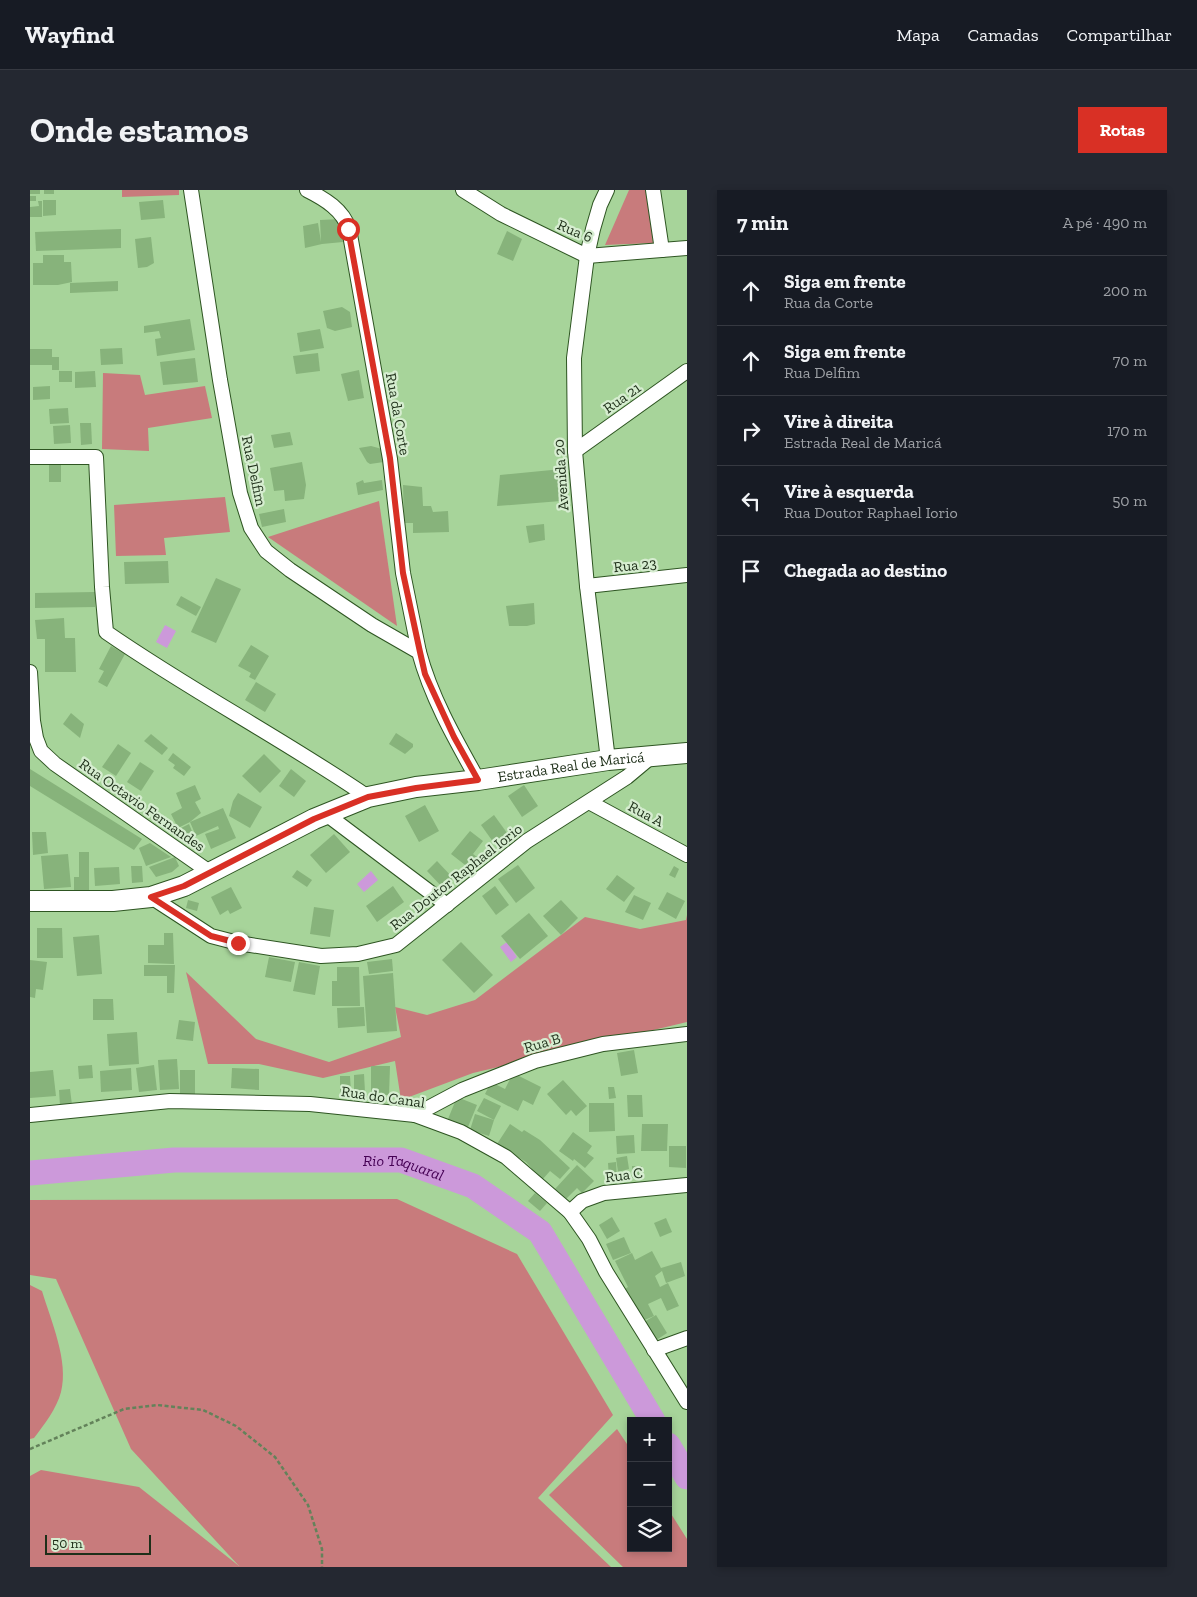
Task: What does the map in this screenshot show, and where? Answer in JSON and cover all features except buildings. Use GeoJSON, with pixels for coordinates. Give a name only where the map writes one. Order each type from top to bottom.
{"type":"FeatureCollection","features":[{"type":"Feature","properties":{"kind":"main road","name":"Estrada Real de Maricá"},"geometry":{"type":"LineString","coordinates":[[30,901],[113,901],[151,897],[184,886],[326,814],[368,797],[416,788],[608,760],[687,753]]}},
{"type":"Feature","properties":{"kind":"street","name":"Rua Delfim"},"geometry":{"type":"LineString","coordinates":[[191,190],[220,380],[240,493],[251,528],[266,551],[290,570],[372,625],[420,652]]}},
{"type":"Feature","properties":{"kind":"street","name":"Rua 6"},"geometry":{"type":"LineString","coordinates":[[463,190],[501,214],[587,256],[687,248]]}},
{"type":"Feature","properties":{"kind":"street","name":"Avenida 20"},"geometry":{"type":"LineString","coordinates":[[607,190],[598,213],[587,256],[574,358],[575,451],[587,586],[608,760]]}},
{"type":"Feature","properties":{"kind":"street"},"geometry":{"type":"LineString","coordinates":[[653,190],[662,250]]}},
{"type":"Feature","properties":{"kind":"street","name":"Rua da Corte"},"geometry":{"type":"LineString","coordinates":[[315,192],[334,207],[346,220],[351,241],[390,458],[403,573],[420,652]]}},
{"type":"Feature","properties":{"kind":"street","name":"Rua 21"},"geometry":{"type":"LineString","coordinates":[[575,451],[687,372]]}},
{"type":"Feature","properties":{"kind":"street"},"geometry":{"type":"LineString","coordinates":[[30,457],[96,457],[106,632],[157,666],[336,775],[368,797]]}},
{"type":"Feature","properties":{"kind":"street","name":"Rua 23"},"geometry":{"type":"LineString","coordinates":[[587,586],[687,575]]}},
{"type":"Feature","properties":{"kind":"street"},"geometry":{"type":"LineString","coordinates":[[420,652],[425,674],[454,737],[478,780]]}},
{"type":"Feature","properties":{"kind":"street","name":"Rua Octavio Fernandes"},"geometry":{"type":"LineString","coordinates":[[30,672],[33,721],[36,738],[41,750],[55,764],[211,873]]}},
{"type":"Feature","properties":{"kind":"street","name":"Rua Doutor Raphael Iorio"},"geometry":{"type":"LineString","coordinates":[[151,897],[211,936],[238,943],[321,956],[358,954],[396,945],[527,841],[628,777],[652,756]]}},
{"type":"Feature","properties":{"kind":"street","name":"Rua A"},"geometry":{"type":"LineString","coordinates":[[589,802],[687,855]]}},
{"type":"Feature","properties":{"kind":"street"},"geometry":{"type":"LineString","coordinates":[[326,814],[447,905]]}},
{"type":"Feature","properties":{"kind":"street","name":"Rua B"},"geometry":{"type":"LineString","coordinates":[[415,1115],[462,1090],[535,1061],[603,1044],[687,1034]]}},
{"type":"Feature","properties":{"kind":"street","name":"Rua do Canal"},"geometry":{"type":"LineString","coordinates":[[30,1114],[170,1101],[310,1104],[415,1115],[461,1132],[506,1157],[570,1212],[589,1239],[606,1272],[687,1402]]}},
{"type":"Feature","properties":{"kind":"street","name":"Rua C"},"geometry":{"type":"LineString","coordinates":[[570,1212],[582,1201],[604,1193],[687,1185]]}},
{"type":"Feature","properties":{"kind":"street"},"geometry":{"type":"LineString","coordinates":[[654,1350],[687,1338]]}},
{"type":"Feature","properties":{"kind":"path"},"geometry":{"type":"LineString","coordinates":[[30,1449],[124,1409],[157,1405],[203,1410],[236,1426],[275,1457],[308,1505],[322,1549],[322,1567]]}},
{"type":"Feature","properties":{"kind":"shaded area"},"geometry":{"type":"Polygon","coordinates":[[[122,190],[179,190],[179,195],[122,197],[122,190]]]}},
{"type":"Feature","properties":{"kind":"shaded area"},"geometry":{"type":"Polygon","coordinates":[[[629,190],[647,190],[653,243],[605,245],[629,190]]]}},
{"type":"Feature","properties":{"kind":"shaded area"},"geometry":{"type":"Polygon","coordinates":[[[103,373],[140,375],[145,395],[205,386],[212,418],[148,428],[149,451],[102,449],[103,373]]]}},
{"type":"Feature","properties":{"kind":"shaded area"},"geometry":{"type":"Polygon","coordinates":[[[225,497],[230,532],[164,538],[166,555],[116,556],[114,505],[225,497]]]}},
{"type":"Feature","properties":{"kind":"shaded area"},"geometry":{"type":"Polygon","coordinates":[[[379,501],[397,626],[268,537],[379,501]]]}},
{"type":"Feature","properties":{"kind":"shaded area"},"geometry":{"type":"Polygon","coordinates":[[[165,625],[176,631],[167,648],[156,642],[165,625]]]}},
{"type":"Feature","properties":{"kind":"shaded area"},"geometry":{"type":"Polygon","coordinates":[[[371,871],[378,880],[364,892],[357,884],[371,871]]]}},
{"type":"Feature","properties":{"kind":"shaded area"},"geometry":{"type":"Polygon","coordinates":[[[687,915],[687,1022],[473,1073],[401,1100],[395,1061],[323,1078],[259,1064],[208,1064],[186,972],[256,1039],[329,1062],[401,1037],[395,1007],[427,1015],[475,1000],[585,917],[640,929],[686,920],[687,915]]]}},
{"type":"Feature","properties":{"kind":"shaded area"},"geometry":{"type":"Polygon","coordinates":[[[507,942],[517,957],[511,962],[500,947],[507,942]]]}},
{"type":"Feature","properties":{"kind":"shaded area"},"geometry":{"type":"Polygon","coordinates":[[[397,1199],[517,1254],[613,1415],[538,1498],[611,1567],[30,1567],[30,1476],[41,1470],[139,1487],[239,1566],[131,1449],[56,1279],[30,1275],[30,1200],[397,1199]]]}},
{"type":"Feature","properties":{"kind":"shaded area"},"geometry":{"type":"Polygon","coordinates":[[[30,1285],[42,1291],[58,1341],[63,1367],[63,1380],[59,1398],[53,1410],[34,1438],[30,1439],[30,1285]]]}},
{"type":"Feature","properties":{"kind":"shaded area"},"geometry":{"type":"Polygon","coordinates":[[[617,1429],[627,1444],[627,1552],[672,1552],[672,1515],[687,1539],[687,1567],[623,1567],[549,1495],[617,1429]]]}},
{"type":"Feature","properties":{"kind":"waterway","name":"Rio Taquaral"},"geometry":{"type":"LineString","coordinates":[[30,1173],[174,1160],[401,1160],[473,1186],[540,1232],[651,1417]]}},
{"type":"Feature","properties":{"kind":"waterway","name":"Rio Taquaral"},"geometry":{"type":"LineString","coordinates":[[672,1452],[687,1477]]}},
{"type":"Feature","properties":{"kind":"route"},"geometry":{"type":"LineString","coordinates":[[238,943],[211,936],[151,897],[184,886],[314,819],[368,797],[416,788],[478,780],[454,737],[425,674],[403,573],[390,458],[348,229]]}}]}
